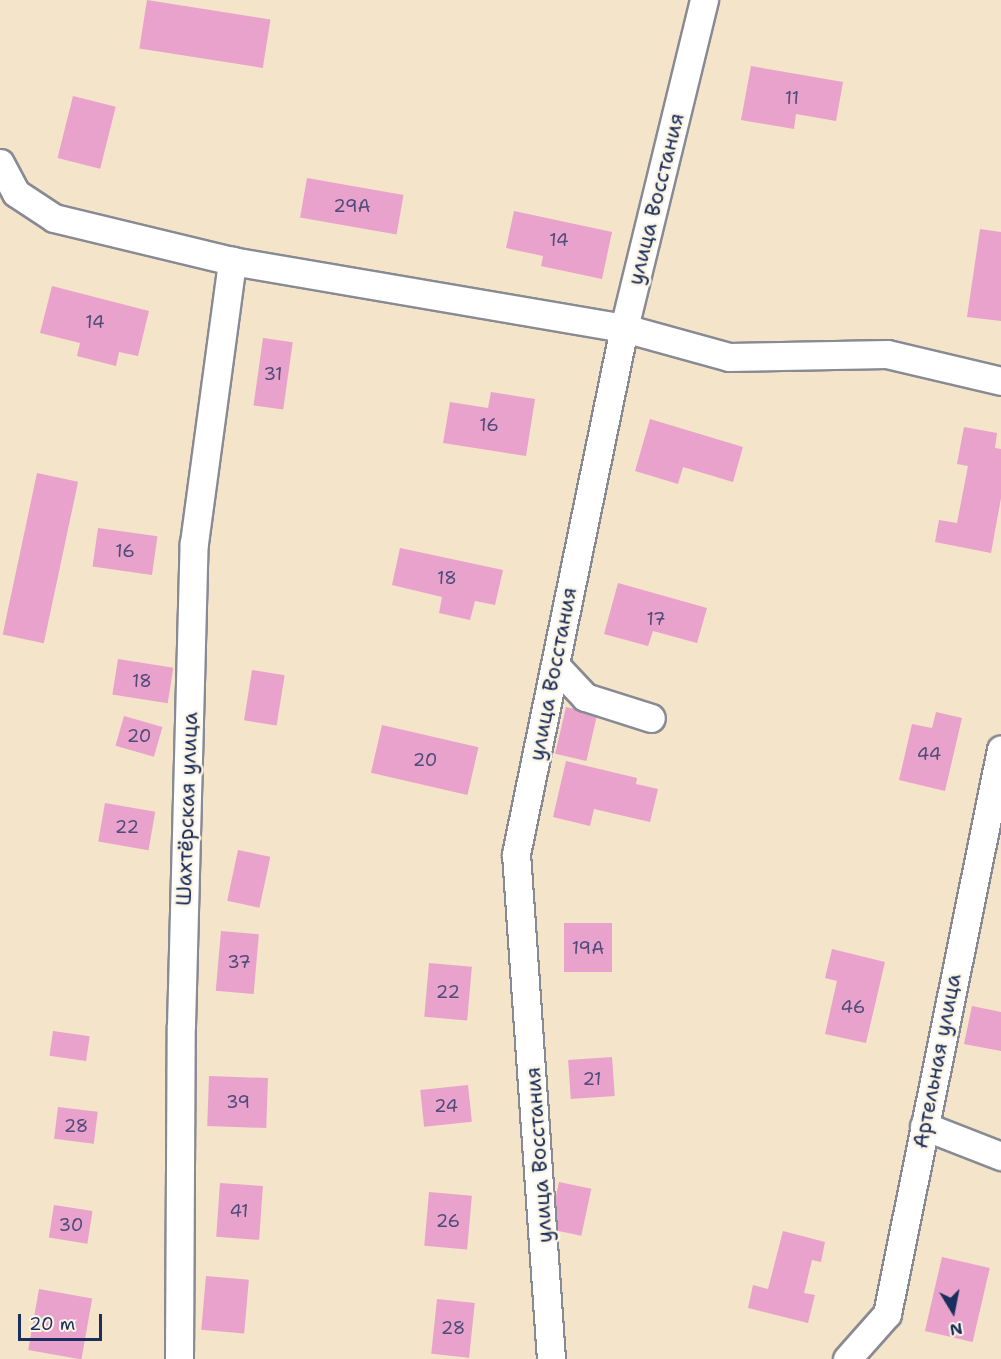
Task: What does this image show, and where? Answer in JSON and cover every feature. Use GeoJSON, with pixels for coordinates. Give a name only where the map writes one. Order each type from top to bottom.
{"type":"FeatureCollection","features":[{"type":"Feature","properties":{"kind":"street","name":"улица Восстания"},"geometry":{"type":"LineString","coordinates":[[551,1359],[516,854],[624,328],[704,0]]}},
{"type":"Feature","properties":{"kind":"street"},"geometry":{"type":"LineString","coordinates":[[0,163],[16,193],[54,218],[232,261],[624,328],[729,357],[886,354],[1001,381]]}},
{"type":"Feature","properties":{"kind":"street","name":"Шахтёрская улица"},"geometry":{"type":"LineString","coordinates":[[178,1359],[181,1026],[194,543],[232,261]]}},
{"type":"Feature","properties":{"kind":"street"},"geometry":{"type":"LineString","coordinates":[[555,665],[585,697],[651,718]]}},
{"type":"Feature","properties":{"kind":"street","name":"Артельная улица"},"geometry":{"type":"LineString","coordinates":[[847,1359],[887,1314],[1001,749]]}},
{"type":"Feature","properties":{"kind":"street"},"geometry":{"type":"LineString","coordinates":[[924,1126],[1001,1156]]}},
{"type":"Feature","properties":{"kind":"building"},"geometry":{"type":"Polygon","coordinates":[[[147,0],[270,20],[263,68],[139,48],[147,0]]]}},
{"type":"Feature","properties":{"kind":"building"},"geometry":{"type":"Polygon","coordinates":[[[751,66],[843,82],[836,121],[796,114],[794,129],[741,120],[751,66]]]}},
{"type":"Feature","properties":{"kind":"building"},"geometry":{"type":"Polygon","coordinates":[[[73,96],[116,107],[100,169],[58,158],[73,96]]]}},
{"type":"Feature","properties":{"kind":"building"},"geometry":{"type":"Polygon","coordinates":[[[307,178],[404,195],[397,234],[300,217],[307,178]]]}},
{"type":"Feature","properties":{"kind":"building"},"geometry":{"type":"Polygon","coordinates":[[[514,211],[612,232],[602,279],[541,266],[543,256],[506,248],[514,211]]]}},
{"type":"Feature","properties":{"kind":"building"},"geometry":{"type":"Polygon","coordinates":[[[980,229],[1001,232],[1001,321],[967,317],[980,229]]]}},
{"type":"Feature","properties":{"kind":"building"},"geometry":{"type":"Polygon","coordinates":[[[52,286],[149,311],[138,356],[119,352],[116,366],[77,356],[80,343],[40,333],[52,286]]]}},
{"type":"Feature","properties":{"kind":"building"},"geometry":{"type":"Polygon","coordinates":[[[263,338],[293,342],[283,410],[254,405],[263,338]]]}},
{"type":"Feature","properties":{"kind":"building"},"geometry":{"type":"Polygon","coordinates":[[[491,392],[535,399],[526,456],[443,443],[450,402],[488,408],[491,392]]]}},
{"type":"Feature","properties":{"kind":"building"},"geometry":{"type":"Polygon","coordinates":[[[650,419],[743,447],[733,482],[683,467],[678,484],[635,471],[650,419]]]}},
{"type":"Feature","properties":{"kind":"building"},"geometry":{"type":"Polygon","coordinates":[[[964,427],[997,433],[995,448],[1001,449],[1001,498],[991,553],[935,542],[939,520],[957,523],[968,466],[957,464],[964,427]]]}},
{"type":"Feature","properties":{"kind":"building"},"geometry":{"type":"Polygon","coordinates":[[[37,473],[78,482],[44,643],[3,634],[37,473]]]}},
{"type":"Feature","properties":{"kind":"building"},"geometry":{"type":"Polygon","coordinates":[[[98,528],[157,536],[152,575],[93,567],[98,528]]]}},
{"type":"Feature","properties":{"kind":"building"},"geometry":{"type":"Polygon","coordinates":[[[400,548],[503,570],[495,605],[475,601],[470,620],[439,613],[442,597],[392,585],[400,548]]]}},
{"type":"Feature","properties":{"kind":"building"},"geometry":{"type":"Polygon","coordinates":[[[618,583],[707,608],[697,643],[653,631],[648,646],[604,634],[618,583]]]}},
{"type":"Feature","properties":{"kind":"building"},"geometry":{"type":"Polygon","coordinates":[[[118,659],[173,668],[168,703],[112,695],[118,659]]]}},
{"type":"Feature","properties":{"kind":"building"},"geometry":{"type":"Polygon","coordinates":[[[252,670],[285,675],[277,726],[244,720],[252,670]]]}},
{"type":"Feature","properties":{"kind":"building"},"geometry":{"type":"Polygon","coordinates":[[[566,707],[597,714],[586,761],[555,754],[566,707]]]}},
{"type":"Feature","properties":{"kind":"building"},"geometry":{"type":"Polygon","coordinates":[[[936,712],[962,718],[945,791],[899,780],[912,724],[932,728],[936,712]]]}},
{"type":"Feature","properties":{"kind":"building"},"geometry":{"type":"Polygon","coordinates":[[[124,716],[162,727],[154,757],[115,746],[124,716]]]}},
{"type":"Feature","properties":{"kind":"building"},"geometry":{"type":"Polygon","coordinates":[[[382,725],[478,747],[467,795],[371,773],[382,725]]]}},
{"type":"Feature","properties":{"kind":"building"},"geometry":{"type":"Polygon","coordinates":[[[566,761],[637,778],[636,784],[658,789],[650,822],[594,809],[590,826],[553,817],[566,761]]]}},
{"type":"Feature","properties":{"kind":"building"},"geometry":{"type":"Polygon","coordinates":[[[105,803],[155,812],[148,850],[98,841],[105,803]]]}},
{"type":"Feature","properties":{"kind":"building"},"geometry":{"type":"Polygon","coordinates":[[[238,850],[270,857],[259,908],[227,901],[238,850]]]}},
{"type":"Feature","properties":{"kind":"building"},"geometry":{"type":"Polygon","coordinates":[[[564,923],[612,923],[612,972],[564,972],[564,923]]]}},
{"type":"Feature","properties":{"kind":"building"},"geometry":{"type":"Polygon","coordinates":[[[221,931],[259,934],[254,994],[216,991],[221,931]]]}},
{"type":"Feature","properties":{"kind":"building"},"geometry":{"type":"Polygon","coordinates":[[[832,949],[885,962],[866,1043],[825,1034],[837,981],[825,978],[832,949]]]}},
{"type":"Feature","properties":{"kind":"building"},"geometry":{"type":"Polygon","coordinates":[[[429,963],[472,967],[467,1021],[424,1017],[429,963]]]}},
{"type":"Feature","properties":{"kind":"building"},"geometry":{"type":"Polygon","coordinates":[[[972,1006],[1001,1012],[1001,1051],[964,1044],[972,1006]]]}},
{"type":"Feature","properties":{"kind":"building"},"geometry":{"type":"Polygon","coordinates":[[[53,1031],[90,1036],[86,1061],[50,1056],[53,1031]]]}},
{"type":"Feature","properties":{"kind":"building"},"geometry":{"type":"Polygon","coordinates":[[[612,1057],[615,1096],[571,1099],[568,1060],[612,1057]]]}},
{"type":"Feature","properties":{"kind":"building"},"geometry":{"type":"Polygon","coordinates":[[[209,1076],[268,1078],[266,1128],[207,1126],[209,1076]]]}},
{"type":"Feature","properties":{"kind":"building"},"geometry":{"type":"Polygon","coordinates":[[[468,1085],[472,1122],[424,1127],[420,1090],[468,1085]]]}},
{"type":"Feature","properties":{"kind":"building"},"geometry":{"type":"Polygon","coordinates":[[[58,1107],[98,1112],[94,1144],[54,1139],[58,1107]]]}},
{"type":"Feature","properties":{"kind":"building"},"geometry":{"type":"Polygon","coordinates":[[[559,1182],[591,1189],[581,1236],[549,1229],[559,1182]]]}},
{"type":"Feature","properties":{"kind":"building"},"geometry":{"type":"Polygon","coordinates":[[[220,1183],[263,1186],[259,1240],[216,1237],[220,1183]]]}},
{"type":"Feature","properties":{"kind":"building"},"geometry":{"type":"Polygon","coordinates":[[[429,1192],[472,1196],[467,1250],[424,1246],[429,1192]]]}},
{"type":"Feature","properties":{"kind":"building"},"geometry":{"type":"Polygon","coordinates":[[[54,1205],[93,1211],[87,1244],[49,1238],[54,1205]]]}},
{"type":"Feature","properties":{"kind":"building"},"geometry":{"type":"Polygon","coordinates":[[[783,1231],[825,1242],[821,1262],[812,1260],[804,1293],[815,1295],[808,1323],[748,1308],[753,1285],[768,1289],[783,1231]]]}},
{"type":"Feature","properties":{"kind":"building"},"geometry":{"type":"Polygon","coordinates":[[[942,1257],[990,1268],[973,1342],[925,1331],[942,1257]]]}},
{"type":"Feature","properties":{"kind":"building"},"geometry":{"type":"Polygon","coordinates":[[[206,1276],[249,1280],[244,1334],[201,1330],[206,1276]]]}},
{"type":"Feature","properties":{"kind":"building"},"geometry":{"type":"Polygon","coordinates":[[[39,1289],[92,1298],[81,1359],[28,1350],[39,1289]]]}},
{"type":"Feature","properties":{"kind":"building"},"geometry":{"type":"Polygon","coordinates":[[[437,1299],[475,1303],[469,1358],[431,1354],[437,1299]]]}}]}
